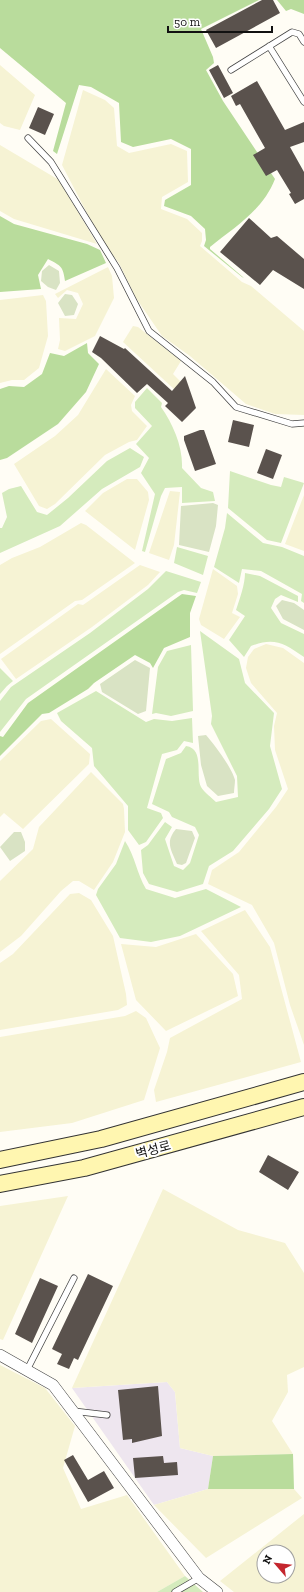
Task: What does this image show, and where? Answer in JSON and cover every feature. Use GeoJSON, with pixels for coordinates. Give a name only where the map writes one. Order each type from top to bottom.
{"type":"FeatureCollection","features":[{"type":"Feature","properties":{"kind":"main road","name":"벽성로"},"geometry":{"type":"LineString","coordinates":[[0,1160],[101,1139],[304,1082]]}},
{"type":"Feature","properties":{"kind":"main road","name":"벽성로"},"geometry":{"type":"LineString","coordinates":[[0,1184],[84,1168],[304,1107]]}},
{"type":"Feature","properties":{"kind":"street"},"geometry":{"type":"LineString","coordinates":[[0,1355],[53,1385],[199,1578],[217,1592]]}},
{"type":"Feature","properties":{"kind":"lane"},"geometry":{"type":"LineString","coordinates":[[231,70],[292,32],[299,34],[304,42]]}},
{"type":"Feature","properties":{"kind":"lane"},"geometry":{"type":"LineString","coordinates":[[269,46],[304,102]]}},
{"type":"Feature","properties":{"kind":"lane"},"geometry":{"type":"LineString","coordinates":[[28,138],[51,162],[117,268],[149,330],[213,382],[236,407],[292,424],[304,423]]}},
{"type":"Feature","properties":{"kind":"lane"},"geometry":{"type":"LineString","coordinates":[[27,1370],[74,1278]]}},
{"type":"Feature","properties":{"kind":"lane"},"geometry":{"type":"LineString","coordinates":[[73,1411],[107,1415]]}},
{"type":"Feature","properties":{"kind":"lane"},"geometry":{"type":"LineString","coordinates":[[175,1592],[199,1578]]}},
{"type":"Feature","properties":{"kind":"shaded area"},"geometry":{"type":"Polygon","coordinates":[[[0,65],[35,95],[20,130],[4,126],[0,123],[0,65]]]}},
{"type":"Feature","properties":{"kind":"shaded area"},"geometry":{"type":"Polygon","coordinates":[[[83,90],[105,100],[114,108],[117,146],[129,153],[171,144],[187,151],[188,182],[162,197],[161,209],[187,219],[202,233],[202,241],[200,246],[242,282],[251,286],[304,331],[304,415],[275,414],[246,404],[190,356],[162,336],[136,298],[119,263],[101,240],[62,165],[83,90]]]}},
{"type":"Feature","properties":{"kind":"shaded area"},"geometry":{"type":"Polygon","coordinates":[[[0,145],[59,180],[97,244],[14,219],[0,211],[0,145]]]}},
{"type":"Feature","properties":{"kind":"shaded area"},"geometry":{"type":"Polygon","coordinates":[[[108,267],[112,276],[114,298],[95,336],[65,351],[58,349],[60,340],[59,318],[76,319],[83,304],[78,293],[67,290],[58,298],[55,294],[108,267]]]}},
{"type":"Feature","properties":{"kind":"shaded area"},"geometry":{"type":"Polygon","coordinates":[[[43,295],[46,301],[48,336],[39,368],[24,380],[12,380],[0,383],[0,300],[43,295]]]}},
{"type":"Feature","properties":{"kind":"shaded area"},"geometry":{"type":"Polygon","coordinates":[[[133,326],[138,327],[181,361],[173,374],[183,384],[175,390],[123,342],[133,326]]]}},
{"type":"Feature","properties":{"kind":"shaded area"},"geometry":{"type":"Polygon","coordinates":[[[106,369],[135,396],[131,405],[132,411],[147,426],[137,440],[129,442],[105,455],[55,504],[47,509],[39,506],[14,464],[55,436],[78,415],[106,369]]]}},
{"type":"Feature","properties":{"kind":"shaded area"},"geometry":{"type":"Polygon","coordinates":[[[127,479],[137,479],[148,492],[149,500],[135,550],[85,511],[103,493],[127,479]]]}},
{"type":"Feature","properties":{"kind":"shaded area"},"geometry":{"type":"Polygon","coordinates":[[[170,491],[180,492],[174,545],[169,560],[149,553],[170,491]]]}},
{"type":"Feature","properties":{"kind":"shaded area"},"geometry":{"type":"Polygon","coordinates":[[[304,495],[304,551],[285,544],[304,495]]]}},
{"type":"Feature","properties":{"kind":"shaded area"},"geometry":{"type":"Polygon","coordinates":[[[81,523],[86,525],[135,563],[82,600],[75,601],[0,654],[0,565],[12,558],[40,547],[81,523]]]}},
{"type":"Feature","properties":{"kind":"shaded area"},"geometry":{"type":"Polygon","coordinates":[[[140,565],[160,572],[148,585],[92,627],[16,679],[1,659],[78,604],[83,605],[140,565]]]}},
{"type":"Feature","properties":{"kind":"shaded area"},"geometry":{"type":"Polygon","coordinates":[[[213,569],[237,586],[238,594],[232,613],[240,617],[224,639],[201,625],[199,619],[213,569]]]}},
{"type":"Feature","properties":{"kind":"shaded area"},"geometry":{"type":"Polygon","coordinates":[[[266,644],[283,648],[304,663],[304,1045],[290,1005],[274,943],[252,905],[208,884],[212,870],[239,852],[276,807],[288,789],[275,750],[274,726],[277,713],[251,683],[246,668],[248,657],[254,649],[266,644]]]}},
{"type":"Feature","properties":{"kind":"shaded area"},"geometry":{"type":"Polygon","coordinates":[[[51,719],[90,754],[89,764],[23,829],[4,813],[0,817],[0,761],[41,721],[51,719]]]}},
{"type":"Feature","properties":{"kind":"shaded area"},"geometry":{"type":"Polygon","coordinates":[[[91,772],[123,804],[125,832],[113,862],[94,890],[79,881],[73,881],[61,891],[21,936],[0,952],[0,881],[33,849],[39,827],[91,772]]]}},
{"type":"Feature","properties":{"kind":"shaded area"},"geometry":{"type":"Polygon","coordinates":[[[79,893],[91,900],[113,936],[126,994],[127,1005],[118,1010],[0,1030],[0,963],[13,954],[70,894],[79,893]]]}},
{"type":"Feature","properties":{"kind":"shaded area"},"geometry":{"type":"Polygon","coordinates":[[[245,910],[270,947],[301,1062],[156,1102],[154,1090],[167,1052],[170,1038],[242,999],[239,975],[201,931],[245,910]]]}},
{"type":"Feature","properties":{"kind":"shaded area"},"geometry":{"type":"Polygon","coordinates":[[[196,934],[233,974],[238,996],[166,1031],[136,1000],[121,944],[156,947],[196,934]]]}},
{"type":"Feature","properties":{"kind":"shaded area"},"geometry":{"type":"Polygon","coordinates":[[[136,1011],[146,1018],[160,1048],[144,1100],[72,1123],[0,1132],[0,1037],[125,1016],[136,1011]]]}},
{"type":"Feature","properties":{"kind":"shaded area"},"geometry":{"type":"Polygon","coordinates":[[[163,1189],[238,1230],[285,1243],[304,1273],[304,1367],[287,1375],[288,1392],[272,1421],[293,1454],[213,1456],[180,1448],[175,1392],[167,1382],[72,1388],[163,1189]]]}},
{"type":"Feature","properties":{"kind":"shaded area"},"geometry":{"type":"Polygon","coordinates":[[[68,1196],[3,1340],[0,1339],[0,1206],[68,1196]]]}},
{"type":"Feature","properties":{"kind":"shaded area"},"geometry":{"type":"Polygon","coordinates":[[[0,1365],[45,1388],[75,1426],[63,1468],[81,1509],[127,1495],[185,1576],[157,1592],[0,1592],[0,1365]]]}},
{"type":"Feature","properties":{"kind":"shaded area"},"geometry":{"type":"Polygon","coordinates":[[[167,1382],[175,1392],[180,1448],[213,1456],[208,1489],[154,1505],[72,1388],[167,1382]]]}},
{"type":"Feature","properties":{"kind":"shaded area"},"geometry":{"type":"Polygon","coordinates":[[[208,1489],[294,1489],[302,1498],[206,1558],[154,1505],[208,1489]]]}},
{"type":"Feature","properties":{"kind":"shaded area"},"geometry":{"type":"Polygon","coordinates":[[[304,1514],[304,1592],[234,1592],[220,1581],[256,1552],[256,1584],[296,1584],[296,1544],[266,1544],[304,1514]]]}},
{"type":"Feature","properties":{"kind":"green space"},"geometry":{"type":"Polygon","coordinates":[[[0,0],[259,0],[201,29],[213,57],[214,63],[206,70],[223,101],[275,179],[270,190],[256,209],[210,247],[210,249],[244,278],[204,246],[206,240],[205,229],[191,216],[164,206],[165,200],[191,185],[191,149],[171,139],[133,147],[121,142],[119,103],[91,87],[79,85],[57,154],[53,151],[66,103],[0,48],[0,0]]]}},
{"type":"Feature","properties":{"kind":"green space"},"geometry":{"type":"Polygon","coordinates":[[[277,0],[304,0],[304,14],[291,9],[286,11],[277,0]]]}},
{"type":"Feature","properties":{"kind":"green space"},"geometry":{"type":"Polygon","coordinates":[[[0,216],[14,224],[87,244],[100,250],[106,263],[65,281],[61,267],[48,259],[38,275],[41,289],[0,292],[0,216]]]}},
{"type":"Feature","properties":{"kind":"green space"},"geometry":{"type":"Polygon","coordinates":[[[49,265],[59,271],[60,283],[56,290],[48,287],[41,281],[42,271],[49,265]]]}},
{"type":"Feature","properties":{"kind":"green space"},"geometry":{"type":"Polygon","coordinates":[[[65,294],[72,295],[78,304],[74,315],[65,316],[58,303],[65,294]]]}},
{"type":"Feature","properties":{"kind":"green space"},"geometry":{"type":"Polygon","coordinates":[[[87,343],[88,353],[99,364],[86,392],[58,424],[7,458],[0,460],[0,389],[9,386],[24,387],[42,374],[50,353],[64,356],[87,343]]]}},
{"type":"Feature","properties":{"kind":"green space"},"geometry":{"type":"Polygon","coordinates":[[[147,388],[162,403],[161,407],[173,428],[181,452],[182,468],[201,488],[213,492],[215,501],[182,503],[182,487],[165,488],[161,496],[145,552],[142,551],[155,494],[141,473],[149,458],[136,444],[152,426],[135,408],[135,402],[147,388]]]}},
{"type":"Feature","properties":{"kind":"green space"},"geometry":{"type":"Polygon","coordinates":[[[130,448],[144,457],[140,467],[102,489],[60,526],[0,553],[0,528],[2,528],[7,517],[2,493],[9,489],[21,486],[37,512],[47,515],[68,498],[107,461],[130,448]]]}},
{"type":"Feature","properties":{"kind":"green space"},"geometry":{"type":"Polygon","coordinates":[[[230,471],[281,487],[284,477],[304,483],[281,543],[267,540],[228,508],[230,471]]]}},
{"type":"Feature","properties":{"kind":"green space"},"geometry":{"type":"Polygon","coordinates":[[[213,503],[218,505],[216,526],[209,552],[179,545],[181,506],[213,503]]]}},
{"type":"Feature","properties":{"kind":"green space"},"geometry":{"type":"Polygon","coordinates":[[[227,513],[263,543],[282,547],[304,556],[304,603],[301,601],[302,594],[261,571],[242,569],[239,583],[214,567],[225,528],[227,513]]]}},
{"type":"Feature","properties":{"kind":"green space"},"geometry":{"type":"Polygon","coordinates":[[[177,547],[208,556],[203,575],[174,563],[177,547]]]}},
{"type":"Feature","properties":{"kind":"green space"},"geometry":{"type":"Polygon","coordinates":[[[166,571],[201,582],[197,593],[184,590],[178,592],[26,699],[0,732],[0,701],[11,687],[90,633],[148,589],[166,571]]]}},
{"type":"Feature","properties":{"kind":"green space"},"geometry":{"type":"Polygon","coordinates":[[[245,573],[260,576],[298,596],[298,602],[281,595],[275,599],[271,608],[281,623],[304,634],[304,657],[285,645],[266,642],[251,646],[244,657],[229,640],[245,616],[236,610],[245,573]]]}},
{"type":"Feature","properties":{"kind":"green space"},"geometry":{"type":"Polygon","coordinates":[[[182,594],[196,596],[190,613],[190,637],[164,648],[153,668],[150,663],[135,655],[94,683],[88,689],[49,713],[42,714],[0,756],[0,736],[3,737],[28,703],[182,594]]]}},
{"type":"Feature","properties":{"kind":"green space"},"geometry":{"type":"Polygon","coordinates":[[[282,600],[294,603],[304,610],[304,630],[283,619],[276,606],[282,600]]]}},
{"type":"Feature","properties":{"kind":"green space"},"geometry":{"type":"Polygon","coordinates":[[[200,631],[239,659],[245,683],[274,713],[270,746],[282,789],[269,809],[233,851],[209,866],[203,884],[177,892],[149,884],[143,873],[141,850],[148,845],[165,822],[172,827],[165,839],[174,866],[183,870],[190,863],[199,835],[195,827],[172,817],[169,812],[152,804],[166,759],[181,753],[186,746],[192,748],[198,757],[199,782],[204,791],[216,802],[238,797],[237,776],[211,724],[212,716],[200,631]]]}},
{"type":"Feature","properties":{"kind":"green space"},"geometry":{"type":"Polygon","coordinates":[[[191,645],[193,711],[171,716],[156,713],[152,714],[158,667],[167,651],[191,645]]]}},
{"type":"Feature","properties":{"kind":"green space"},"geometry":{"type":"Polygon","coordinates":[[[135,660],[150,668],[146,711],[138,714],[102,692],[100,684],[135,660]]]}},
{"type":"Feature","properties":{"kind":"green space"},"geometry":{"type":"Polygon","coordinates":[[[0,668],[13,681],[0,694],[0,668]]]}},
{"type":"Feature","properties":{"kind":"green space"},"geometry":{"type":"Polygon","coordinates":[[[96,691],[146,722],[154,719],[172,721],[192,718],[193,743],[184,741],[177,750],[162,754],[147,808],[161,813],[163,818],[146,842],[139,845],[128,830],[128,806],[94,766],[92,748],[61,721],[57,713],[96,691]]]}},
{"type":"Feature","properties":{"kind":"green space"},"geometry":{"type":"Polygon","coordinates":[[[206,735],[222,756],[233,775],[235,780],[234,793],[218,796],[207,786],[201,765],[198,736],[206,735]]]}},
{"type":"Feature","properties":{"kind":"green space"},"geometry":{"type":"Polygon","coordinates":[[[176,829],[192,831],[195,838],[186,863],[182,865],[177,864],[170,846],[171,838],[176,829]]]}},
{"type":"Feature","properties":{"kind":"green space"},"geometry":{"type":"Polygon","coordinates":[[[14,832],[21,832],[25,842],[25,851],[10,861],[0,847],[14,832]]]}},
{"type":"Feature","properties":{"kind":"green space"},"geometry":{"type":"Polygon","coordinates":[[[125,841],[146,889],[175,898],[206,889],[241,907],[180,936],[151,942],[120,938],[96,895],[98,889],[116,864],[125,841]]]}},
{"type":"Feature","properties":{"kind":"green space"},"geometry":{"type":"Polygon","coordinates":[[[293,1454],[294,1489],[208,1489],[213,1456],[293,1454]]]}},
{"type":"Feature","properties":{"kind":"green space"},"geometry":{"type":"Polygon","coordinates":[[[185,1576],[203,1592],[157,1592],[185,1576]]]}},
{"type":"Feature","properties":{"kind":"building"},"geometry":{"type":"Polygon","coordinates":[[[262,0],[273,0],[280,13],[216,48],[206,30],[262,0]]]}},
{"type":"Feature","properties":{"kind":"building"},"geometry":{"type":"Polygon","coordinates":[[[218,65],[233,93],[224,98],[209,70],[218,65]]]}},
{"type":"Feature","properties":{"kind":"building"},"geometry":{"type":"Polygon","coordinates":[[[257,81],[285,130],[304,122],[304,142],[290,147],[304,172],[304,199],[295,204],[289,194],[291,193],[277,170],[266,176],[253,155],[265,148],[240,104],[236,106],[231,96],[257,81]]]}},
{"type":"Feature","properties":{"kind":"building"},"geometry":{"type":"Polygon","coordinates":[[[38,107],[54,114],[45,135],[29,128],[38,107]]]}},
{"type":"Feature","properties":{"kind":"building"},"geometry":{"type":"Polygon","coordinates":[[[249,218],[271,238],[277,236],[304,259],[304,289],[273,270],[260,285],[220,252],[249,218]]]}},
{"type":"Feature","properties":{"kind":"building"},"geometry":{"type":"Polygon","coordinates":[[[100,336],[124,349],[125,348],[172,391],[185,376],[196,408],[182,422],[165,406],[168,403],[147,384],[137,393],[101,358],[92,352],[100,336]]]}},
{"type":"Feature","properties":{"kind":"building"},"geometry":{"type":"Polygon","coordinates":[[[233,420],[254,425],[249,447],[228,442],[233,420]]]}},
{"type":"Feature","properties":{"kind":"building"},"geometry":{"type":"Polygon","coordinates":[[[204,430],[216,464],[195,471],[184,436],[204,430]]]}},
{"type":"Feature","properties":{"kind":"building"},"geometry":{"type":"Polygon","coordinates":[[[266,449],[282,455],[273,479],[257,473],[266,449]]]}},
{"type":"Feature","properties":{"kind":"building"},"geometry":{"type":"Polygon","coordinates":[[[268,1155],[299,1172],[288,1190],[259,1172],[268,1155]]]}},
{"type":"Feature","properties":{"kind":"building"},"geometry":{"type":"Polygon","coordinates":[[[88,1274],[113,1286],[78,1360],[74,1358],[69,1369],[57,1364],[62,1354],[52,1349],[88,1274]]]}},
{"type":"Feature","properties":{"kind":"building"},"geometry":{"type":"Polygon","coordinates":[[[40,1278],[58,1286],[32,1343],[15,1334],[40,1278]]]}},
{"type":"Feature","properties":{"kind":"building"},"geometry":{"type":"Polygon","coordinates":[[[158,1386],[162,1436],[132,1443],[132,1439],[123,1440],[118,1390],[158,1386]]]}},
{"type":"Feature","properties":{"kind":"building"},"geometry":{"type":"Polygon","coordinates":[[[73,1455],[88,1480],[104,1471],[114,1488],[88,1502],[64,1460],[73,1455]]]}},
{"type":"Feature","properties":{"kind":"building"},"geometry":{"type":"Polygon","coordinates":[[[163,1456],[164,1463],[177,1462],[178,1475],[135,1478],[133,1458],[163,1456]]]}}]}
